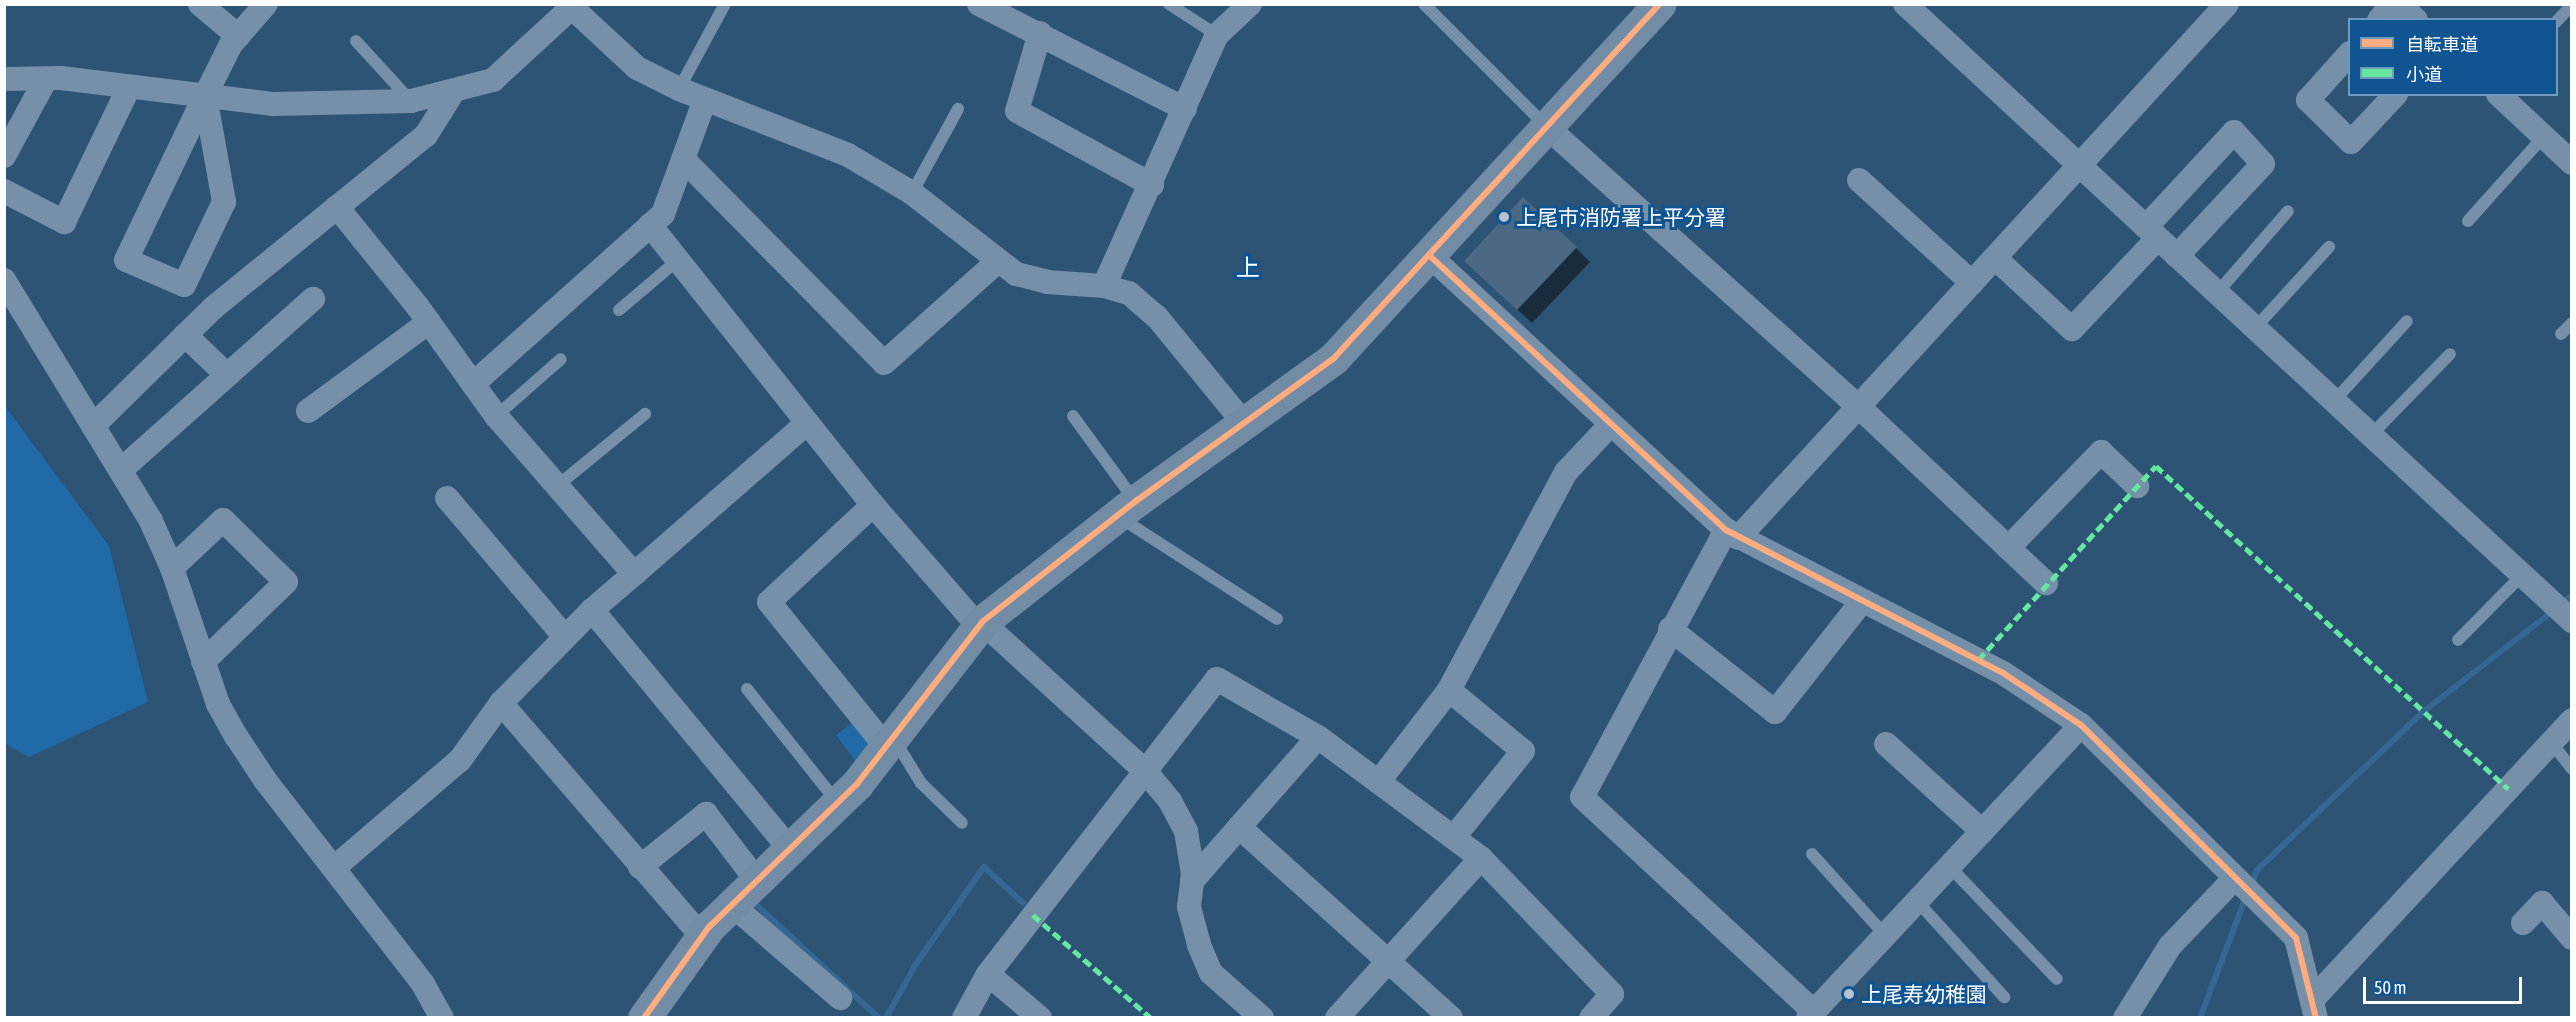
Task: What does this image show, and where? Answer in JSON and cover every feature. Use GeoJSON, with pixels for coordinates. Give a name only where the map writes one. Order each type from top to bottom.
{"type":"FeatureCollection","features":[{"type":"Feature","properties":{"kind":"street"},"geometry":{"type":"LineString","coordinates":[[200,4],[238,36]]}},
{"type":"Feature","properties":{"kind":"street"},"geometry":{"type":"LineString","coordinates":[[205,96],[224,202],[184,285],[126,260],[205,96],[238,36],[266,4]]}},
{"type":"Feature","properties":{"kind":"street"},"geometry":{"type":"LineString","coordinates":[[979,4],[1040,33],[1185,109]]}},
{"type":"Feature","properties":{"kind":"street"},"geometry":{"type":"LineString","coordinates":[[1104,285],[1152,185],[1218,35],[1250,4]]}},
{"type":"Feature","properties":{"kind":"street"},"geometry":{"type":"LineString","coordinates":[[644,1017],[702,937],[837,803],[889,743],[980,624],[1126,509],[1334,357],[1431,257],[1660,4]]}},
{"type":"Feature","properties":{"kind":"street"},"geometry":{"type":"LineString","coordinates":[[1905,4],[2571,621]]}},
{"type":"Feature","properties":{"kind":"street"},"geometry":{"type":"LineString","coordinates":[[2081,725],[1811,1015],[1582,797],[1670,629],[1732,534],[1859,407],[2227,4]]}},
{"type":"Feature","properties":{"kind":"street"},"geometry":{"type":"LineString","coordinates":[[2381,18],[2392,4]]}},
{"type":"Feature","properties":{"kind":"street"},"geometry":{"type":"LineString","coordinates":[[2399,4],[2414,18]]}},
{"type":"Feature","properties":{"kind":"street"},"geometry":{"type":"LineString","coordinates":[[4,79],[46,79],[273,104],[411,101],[493,80],[570,6],[637,68],[705,99],[848,155],[912,193],[1016,274],[1047,282],[1104,285],[1129,293],[1157,317],[1243,422]]}},
{"type":"Feature","properties":{"kind":"street"},"geometry":{"type":"LineString","coordinates":[[1040,33],[1017,111],[1152,185]]}},
{"type":"Feature","properties":{"kind":"street"},"geometry":{"type":"LineString","coordinates":[[2348,54],[2308,100],[2351,142],[2394,96]]}},
{"type":"Feature","properties":{"kind":"street"},"geometry":{"type":"LineString","coordinates":[[4,156],[46,79]]}},
{"type":"Feature","properties":{"kind":"street"},"geometry":{"type":"LineString","coordinates":[[4,191],[64,222],[129,87]]}},
{"type":"Feature","properties":{"kind":"street"},"geometry":{"type":"LineString","coordinates":[[93,426],[185,335],[426,135],[453,92]]}},
{"type":"Feature","properties":{"kind":"street"},"geometry":{"type":"LineString","coordinates":[[2500,96],[2570,159]]}},
{"type":"Feature","properties":{"kind":"street"},"geometry":{"type":"LineString","coordinates":[[473,384],[663,214],[705,99]]}},
{"type":"Feature","properties":{"kind":"street"},"geometry":{"type":"LineString","coordinates":[[1549,129],[1859,407],[2046,584]]}},
{"type":"Feature","properties":{"kind":"street"},"geometry":{"type":"LineString","coordinates":[[1995,258],[2072,329],[2234,132],[2264,164],[2177,256]]}},
{"type":"Feature","properties":{"kind":"street"},"geometry":{"type":"LineString","coordinates":[[683,159],[884,363],[998,261]]}},
{"type":"Feature","properties":{"kind":"street"},"geometry":{"type":"LineString","coordinates":[[1859,180],[1972,283]]}},
{"type":"Feature","properties":{"kind":"street"},"geometry":{"type":"LineString","coordinates":[[337,207],[429,322],[495,416],[634,574]]}},
{"type":"Feature","properties":{"kind":"street"},"geometry":{"type":"LineString","coordinates":[[650,225],[873,505],[980,624],[1145,771],[1170,801],[1186,831],[1192,881],[1189,907],[1211,973],[1262,1017]]}},
{"type":"Feature","properties":{"kind":"street"},"geometry":{"type":"LineString","coordinates":[[1431,257],[1732,534],[2003,673],[2081,725],[2296,938],[2314,1009]]}},
{"type":"Feature","properties":{"kind":"street"},"geometry":{"type":"LineString","coordinates":[[4,280],[122,470],[172,568],[203,662],[236,736],[265,780],[335,867],[423,984],[442,1017]]}},
{"type":"Feature","properties":{"kind":"street"},"geometry":{"type":"LineString","coordinates":[[122,470],[313,298]]}},
{"type":"Feature","properties":{"kind":"street"},"geometry":{"type":"LineString","coordinates":[[308,411],[429,322]]}},
{"type":"Feature","properties":{"kind":"street"},"geometry":{"type":"LineString","coordinates":[[185,335],[227,375]]}},
{"type":"Feature","properties":{"kind":"street"},"geometry":{"type":"LineString","coordinates":[[335,867],[460,760],[501,703],[592,610],[807,423]]}},
{"type":"Feature","properties":{"kind":"street"},"geometry":{"type":"LineString","coordinates":[[1380,780],[1449,690],[1566,472],[1611,424]]}},
{"type":"Feature","properties":{"kind":"street"},"geometry":{"type":"LineString","coordinates":[[2008,548],[2101,452],[2137,486]]}},
{"type":"Feature","properties":{"kind":"street"},"geometry":{"type":"LineString","coordinates":[[447,498],[565,637]]}},
{"type":"Feature","properties":{"kind":"street"},"geometry":{"type":"LineString","coordinates":[[873,505],[769,602],[889,743]]}},
{"type":"Feature","properties":{"kind":"street"},"geometry":{"type":"LineString","coordinates":[[172,568],[223,520],[286,582],[203,662]]}},
{"type":"Feature","properties":{"kind":"street"},"geometry":{"type":"LineString","coordinates":[[1670,629],[1775,712],[1862,601]]}},
{"type":"Feature","properties":{"kind":"street"},"geometry":{"type":"LineString","coordinates":[[592,610],[790,849]]}},
{"type":"Feature","properties":{"kind":"street"},"geometry":{"type":"LineString","coordinates":[[963,1017],[988,974],[1217,679],[1318,737],[1380,780],[1481,858],[1612,994],[1591,1017]]}},
{"type":"Feature","properties":{"kind":"street"},"geometry":{"type":"LineString","coordinates":[[1449,690],[1523,751],[1454,837]]}},
{"type":"Feature","properties":{"kind":"street"},"geometry":{"type":"LineString","coordinates":[[501,703],[702,937]]}},
{"type":"Feature","properties":{"kind":"street"},"geometry":{"type":"LineString","coordinates":[[2314,1009],[2571,720]]}},
{"type":"Feature","properties":{"kind":"street"},"geometry":{"type":"LineString","coordinates":[[1192,881],[1318,737]]}},
{"type":"Feature","properties":{"kind":"street"},"geometry":{"type":"LineString","coordinates":[[1886,744],[1982,831]]}},
{"type":"Feature","properties":{"kind":"street"},"geometry":{"type":"LineString","coordinates":[[640,867],[706,814],[757,881]]}},
{"type":"Feature","properties":{"kind":"street"},"geometry":{"type":"LineString","coordinates":[[1239,827],[1450,1017]]}},
{"type":"Feature","properties":{"kind":"street"},"geometry":{"type":"LineString","coordinates":[[1337,1017],[1481,858]]}},
{"type":"Feature","properties":{"kind":"street"},"geometry":{"type":"LineString","coordinates":[[2125,1017],[2169,946],[2235,878]]}},
{"type":"Feature","properties":{"kind":"street"},"geometry":{"type":"LineString","coordinates":[[2523,923],[2542,903],[2571,938]]}},
{"type":"Feature","properties":{"kind":"street"},"geometry":{"type":"LineString","coordinates":[[732,905],[840,998]]}},
{"type":"Feature","properties":{"kind":"street"},"geometry":{"type":"LineString","coordinates":[[988,974],[1040,1017]]}},
{"type":"Feature","properties":{"kind":"lane"},"geometry":{"type":"LineString","coordinates":[[679,88],[725,4]]}},
{"type":"Feature","properties":{"kind":"lane"},"geometry":{"type":"LineString","coordinates":[[1169,4],[1218,35]]}},
{"type":"Feature","properties":{"kind":"lane"},"geometry":{"type":"LineString","coordinates":[[1424,4],[1549,129]]}},
{"type":"Feature","properties":{"kind":"lane"},"geometry":{"type":"LineString","coordinates":[[2558,20],[2567,10]]}},
{"type":"Feature","properties":{"kind":"lane"},"geometry":{"type":"LineString","coordinates":[[356,41],[411,101]]}},
{"type":"Feature","properties":{"kind":"lane"},"geometry":{"type":"LineString","coordinates":[[912,193],[958,109]]}},
{"type":"Feature","properties":{"kind":"lane"},"geometry":{"type":"LineString","coordinates":[[2468,221],[2543,137]]}},
{"type":"Feature","properties":{"kind":"lane"},"geometry":{"type":"LineString","coordinates":[[2217,293],[2288,211]]}},
{"type":"Feature","properties":{"kind":"lane"},"geometry":{"type":"LineString","coordinates":[[2255,328],[2329,247]]}},
{"type":"Feature","properties":{"kind":"lane"},"geometry":{"type":"LineString","coordinates":[[619,310],[678,260]]}},
{"type":"Feature","properties":{"kind":"lane"},"geometry":{"type":"LineString","coordinates":[[2334,401],[2407,321]]}},
{"type":"Feature","properties":{"kind":"lane"},"geometry":{"type":"LineString","coordinates":[[2561,334],[2571,323]]}},
{"type":"Feature","properties":{"kind":"lane"},"geometry":{"type":"LineString","coordinates":[[2371,435],[2450,354]]}},
{"type":"Feature","properties":{"kind":"lane"},"geometry":{"type":"LineString","coordinates":[[495,416],[561,359]]}},
{"type":"Feature","properties":{"kind":"lane"},"geometry":{"type":"LineString","coordinates":[[557,486],[645,414]]}},
{"type":"Feature","properties":{"kind":"lane"},"geometry":{"type":"LineString","coordinates":[[1072,416],[1126,509],[1277,620]]}},
{"type":"Feature","properties":{"kind":"lane"},"geometry":{"type":"LineString","coordinates":[[2458,640],[2522,575]]}},
{"type":"Feature","properties":{"kind":"lane"},"geometry":{"type":"LineString","coordinates":[[747,689],[837,803]]}},
{"type":"Feature","properties":{"kind":"lane"},"geometry":{"type":"LineString","coordinates":[[2551,742],[2571,769]]}},
{"type":"Feature","properties":{"kind":"lane"},"geometry":{"type":"LineString","coordinates":[[889,743],[921,783],[962,823]]}},
{"type":"Feature","properties":{"kind":"lane"},"geometry":{"type":"LineString","coordinates":[[1812,854],[1885,935]]}},
{"type":"Feature","properties":{"kind":"lane"},"geometry":{"type":"LineString","coordinates":[[1949,866],[2057,979]]}},
{"type":"Feature","properties":{"kind":"lane"},"geometry":{"type":"LineString","coordinates":[[1917,901],[2004,997]]}},
{"type":"Feature","properties":{"kind":"shaded area"},"geometry":{"type":"Polygon","coordinates":[[[4,405],[109,546],[148,702],[29,757],[5,744],[4,405]]]}},
{"type":"Feature","properties":{"kind":"shaded area"},"geometry":{"type":"Polygon","coordinates":[[[862,716],[886,747],[865,774],[836,735],[862,716]]]}},
{"type":"Feature","properties":{"kind":"building"},"geometry":{"type":"Polygon","coordinates":[[[1523,197],[1577,247],[1517,310],[1464,261],[1523,197]]]}},
{"type":"Feature","properties":{"kind":"waterway"},"geometry":{"type":"LineString","coordinates":[[2561,604],[2572,595]]}},
{"type":"Feature","properties":{"kind":"waterway"},"geometry":{"type":"LineString","coordinates":[[2251,885],[2257,870],[2424,711],[2553,611]]}},
{"type":"Feature","properties":{"kind":"waterway"},"geometry":{"type":"LineString","coordinates":[[886,1018],[916,964],[984,867],[1023,903]]}},
{"type":"Feature","properties":{"kind":"waterway"},"geometry":{"type":"LineString","coordinates":[[2200,1018],[2246,897]]}},
{"type":"Feature","properties":{"kind":"waterway"},"geometry":{"type":"LineString","coordinates":[[751,900],[879,1018]]}},
{"type":"Feature","properties":{"kind":"marked path"},"geometry":{"type":"LineString","coordinates":[[1978,660],[2156,466],[2508,789]]}},
{"type":"Feature","properties":{"kind":"marked path"},"geometry":{"type":"LineString","coordinates":[[1033,915],[1151,1018]]}},
{"type":"Feature","properties":{"kind":"cycle path"},"geometry":{"type":"LineString","coordinates":[[644,1018],[709,927],[857,784],[982,622],[1136,501],[1334,358],[1660,4]]}},
{"type":"Feature","properties":{"kind":"cycle path"},"geometry":{"type":"LineString","coordinates":[[1431,257],[1726,530],[2003,673],[2081,725],[2296,938],[2316,1018]]}},
{"type":"Feature","properties":{"kind":"place","name":"上尾市消防署上平分署"},"geometry":{"type":"Point","coordinates":[1504,217]}},
{"type":"Feature","properties":{"kind":"place","name":"上尾寿幼稚園"},"geometry":{"type":"Point","coordinates":[1849,994]}},
{"type":"Feature","properties":{"kind":"district","name":"上"},"geometry":{"type":"Point","coordinates":[1248,268]}}]}
